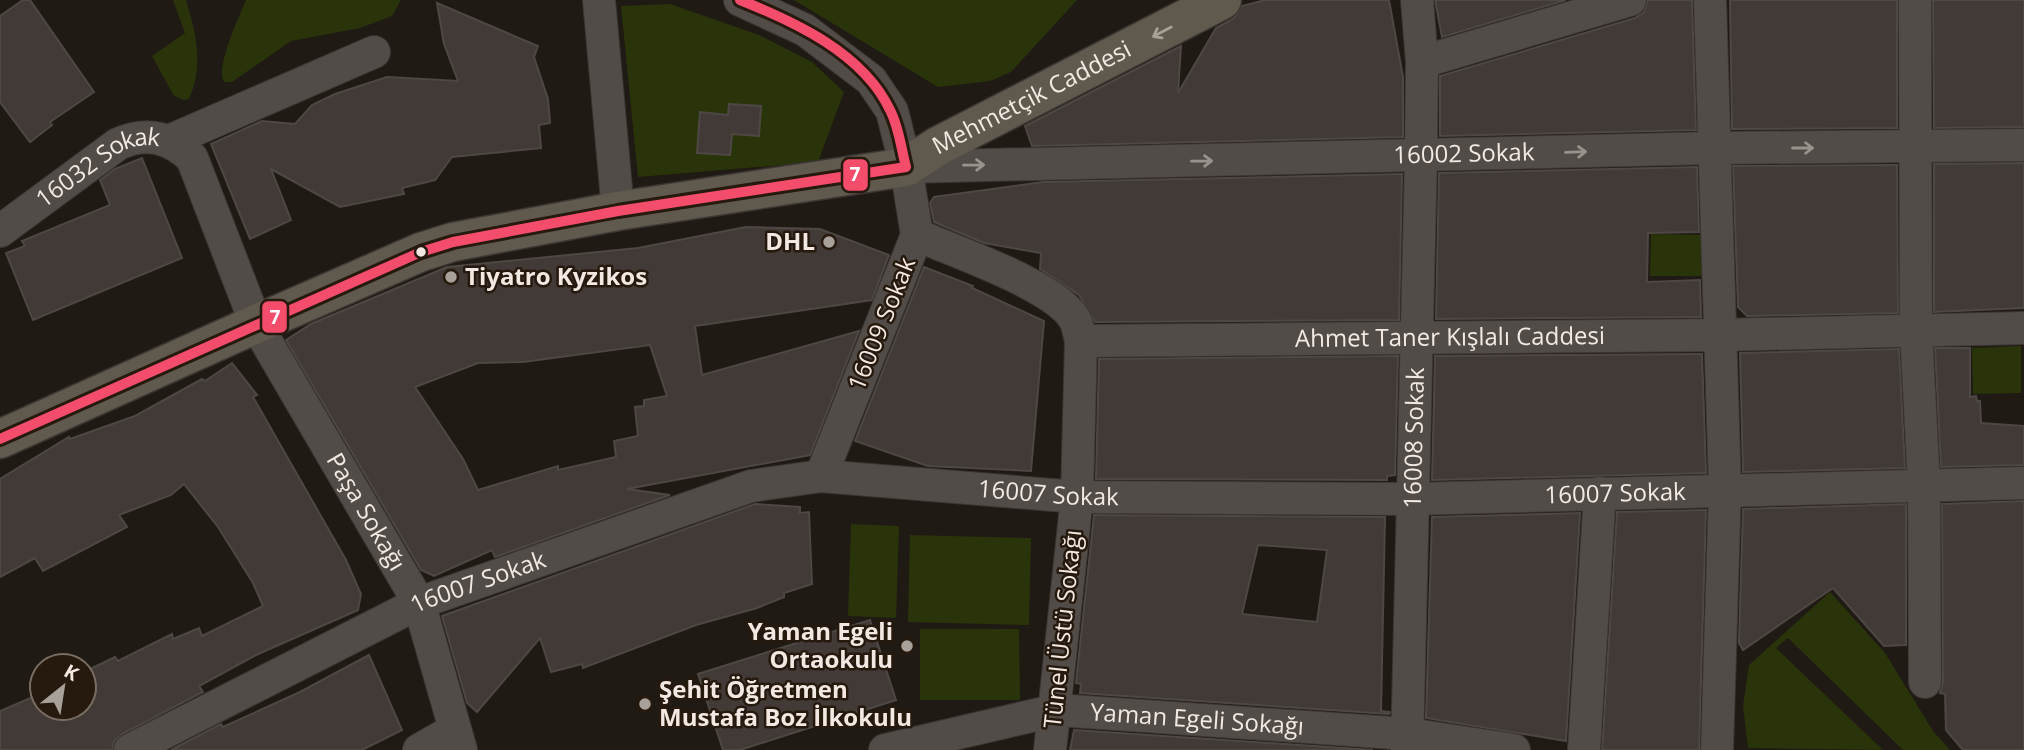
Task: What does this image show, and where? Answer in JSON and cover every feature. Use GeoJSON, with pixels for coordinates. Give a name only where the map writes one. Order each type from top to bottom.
{"type":"FeatureCollection","features":[{"type":"Feature","properties":{"kind":"main road","name":"Mehmetçik Caddesi"},"geometry":{"type":"LineString","coordinates":[[4,429],[421,252],[453,242],[618,211],[906,167],[938,146],[1222,0]]}},
{"type":"Feature","properties":{"kind":"street"},"geometry":{"type":"LineString","coordinates":[[599,0],[618,211]]}},
{"type":"Feature","properties":{"kind":"street","name":"16009 Sokak"},"geometry":{"type":"LineString","coordinates":[[740,0],[805,30],[871,80],[892,111],[906,167],[917,235],[821,477]]}},
{"type":"Feature","properties":{"kind":"street","name":"16008 Sokak"},"geometry":{"type":"LineString","coordinates":[[1407,742],[1421,156],[1422,62],[1417,0]]}},
{"type":"Feature","properties":{"kind":"street"},"geometry":{"type":"LineString","coordinates":[[1422,62],[1630,0]]}},
{"type":"Feature","properties":{"kind":"street"},"geometry":{"type":"LineString","coordinates":[[1710,0],[1725,489],[1717,750]]}},
{"type":"Feature","properties":{"kind":"street"},"geometry":{"type":"LineString","coordinates":[[1915,0],[1916,331],[1924,485],[1925,682]]}},
{"type":"Feature","properties":{"kind":"street"},"geometry":{"type":"LineString","coordinates":[[169,141],[374,52]]}},
{"type":"Feature","properties":{"kind":"street","name":"16032 Sokak"},"geometry":{"type":"LineString","coordinates":[[0,231],[118,144],[143,136],[169,141],[192,158],[199,170],[256,324]]}},
{"type":"Feature","properties":{"kind":"street","name":"16002 Sokak"},"geometry":{"type":"LineString","coordinates":[[906,167],[1715,148],[1916,149],[2024,145]]}},
{"type":"Feature","properties":{"kind":"street"},"geometry":{"type":"LineString","coordinates":[[917,235],[1012,276],[1043,293],[1074,319],[1081,341]]}},
{"type":"Feature","properties":{"kind":"street","name":"Paşa Sokağı"},"geometry":{"type":"LineString","coordinates":[[256,324],[419,603],[457,740]]}},
{"type":"Feature","properties":{"kind":"street","name":"Ahmet Taner Kışlalı Caddesi"},"geometry":{"type":"LineString","coordinates":[[1081,341],[1720,335],[2024,328]]}},
{"type":"Feature","properties":{"kind":"street","name":"Tünel Üstü Sokağı"},"geometry":{"type":"LineString","coordinates":[[1051,750],[1077,497],[1081,341]]}},
{"type":"Feature","properties":{"kind":"street","name":"16007 Sokak"},"geometry":{"type":"LineString","coordinates":[[130,750],[419,603],[751,486],[821,477],[1077,497],[1412,499],[2024,483]]}},
{"type":"Feature","properties":{"kind":"street"},"geometry":{"type":"LineString","coordinates":[[1584,750],[1600,493]]}},
{"type":"Feature","properties":{"kind":"street","name":"Yaman Egeli Sokağı"},"geometry":{"type":"LineString","coordinates":[[885,750],[1056,710],[1514,750]]}},
{"type":"Feature","properties":{"kind":"street"},"geometry":{"type":"LineString","coordinates":[[419,750],[457,740]]}},
{"type":"Feature","properties":{"kind":"green space"},"geometry":{"type":"Polygon","coordinates":[[[173,0],[186,0],[197,50],[194,87],[189,99],[184,100],[174,96],[152,56],[185,33],[173,0]]]}},
{"type":"Feature","properties":{"kind":"green space"},"geometry":{"type":"Polygon","coordinates":[[[246,0],[401,0],[392,16],[360,28],[291,41],[232,82],[224,82],[222,75],[225,54],[246,0]]]}},
{"type":"Feature","properties":{"kind":"green space"},"geometry":{"type":"Polygon","coordinates":[[[794,0],[1077,0],[1011,72],[990,81],[938,87],[794,0]]]}},
{"type":"Feature","properties":{"kind":"green space"},"geometry":{"type":"Polygon","coordinates":[[[670,4],[759,35],[812,62],[844,92],[818,162],[638,177],[621,6],[670,4]]]}},
{"type":"Feature","properties":{"kind":"green space"},"geometry":{"type":"Polygon","coordinates":[[[1651,234],[1704,235],[1703,276],[1650,276],[1651,234]]]}},
{"type":"Feature","properties":{"kind":"green space"},"geometry":{"type":"Polygon","coordinates":[[[2021,346],[2021,393],[1973,394],[1972,348],[2021,346]]]}},
{"type":"Feature","properties":{"kind":"green space"},"geometry":{"type":"Polygon","coordinates":[[[851,524],[899,526],[896,618],[848,616],[851,524]]]}},
{"type":"Feature","properties":{"kind":"green space"},"geometry":{"type":"Polygon","coordinates":[[[910,535],[1031,538],[1029,625],[908,622],[910,535]]]}},
{"type":"Feature","properties":{"kind":"green space"},"geometry":{"type":"Polygon","coordinates":[[[1830,592],[1885,653],[1933,731],[1950,750],[1903,750],[1788,638],[1776,648],[1883,750],[1748,748],[1743,706],[1749,665],[1830,592]]]}},
{"type":"Feature","properties":{"kind":"green space"},"geometry":{"type":"Polygon","coordinates":[[[920,629],[1019,629],[1020,700],[920,700],[920,629]]]}},
{"type":"Feature","properties":{"kind":"building"},"geometry":{"type":"Polygon","coordinates":[[[23,0],[30,0],[94,92],[50,122],[52,125],[30,142],[0,102],[0,16],[23,0]]]}},
{"type":"Feature","properties":{"kind":"building"},"geometry":{"type":"Polygon","coordinates":[[[1265,0],[1389,0],[1403,77],[1403,137],[1032,146],[1025,126],[1181,46],[1178,93],[1216,28],[1233,19],[1242,6],[1265,0]]]}},
{"type":"Feature","properties":{"kind":"building"},"geometry":{"type":"Polygon","coordinates":[[[1435,0],[1566,0],[1442,37],[1435,0]]]}},
{"type":"Feature","properties":{"kind":"building"},"geometry":{"type":"Polygon","coordinates":[[[1648,0],[1692,0],[1696,130],[1440,136],[1440,76],[1635,18],[1644,12],[1648,0]]]}},
{"type":"Feature","properties":{"kind":"building"},"geometry":{"type":"Polygon","coordinates":[[[1730,0],[1897,0],[1897,128],[1732,129],[1730,0]]]}},
{"type":"Feature","properties":{"kind":"building"},"geometry":{"type":"Polygon","coordinates":[[[1933,0],[2024,0],[2024,127],[1934,128],[1933,0]]]}},
{"type":"Feature","properties":{"kind":"building"},"geometry":{"type":"Polygon","coordinates":[[[437,3],[538,46],[534,57],[548,99],[550,123],[539,125],[541,148],[452,157],[435,180],[402,188],[404,194],[340,207],[271,169],[291,220],[250,239],[211,144],[262,121],[295,124],[312,105],[335,94],[387,77],[458,81],[444,44],[437,3]]]}},
{"type":"Feature","properties":{"kind":"building"},"geometry":{"type":"Polygon","coordinates":[[[729,104],[761,106],[759,136],[732,134],[730,155],[697,153],[700,112],[728,115],[729,104]]]}},
{"type":"Feature","properties":{"kind":"building"},"geometry":{"type":"Polygon","coordinates":[[[142,158],[182,258],[33,320],[6,253],[25,246],[22,241],[110,205],[100,180],[115,169],[142,158]]]}},
{"type":"Feature","properties":{"kind":"building"},"geometry":{"type":"Polygon","coordinates":[[[2024,163],[2024,308],[1934,312],[1934,164],[2024,163]]]}},
{"type":"Feature","properties":{"kind":"building"},"geometry":{"type":"Polygon","coordinates":[[[1897,165],[1898,313],[1747,316],[1738,307],[1733,166],[1897,165]]]}},
{"type":"Feature","properties":{"kind":"building"},"geometry":{"type":"Polygon","coordinates":[[[1697,167],[1699,232],[1648,233],[1647,282],[1700,280],[1701,317],[1436,319],[1439,173],[1697,167]]]}},
{"type":"Feature","properties":{"kind":"building"},"geometry":{"type":"Polygon","coordinates":[[[1402,174],[1399,320],[1095,322],[1079,295],[1040,269],[1041,253],[984,243],[934,222],[930,203],[934,197],[1043,182],[1402,174]]]}},
{"type":"Feature","properties":{"kind":"building"},"geometry":{"type":"Polygon","coordinates":[[[746,227],[820,229],[889,255],[872,300],[695,326],[702,375],[859,331],[810,455],[627,489],[670,495],[495,557],[492,550],[434,576],[421,570],[286,340],[311,324],[447,267],[638,248],[746,227]],[[650,345],[523,362],[478,363],[415,387],[463,459],[478,490],[558,466],[558,470],[616,457],[614,441],[638,436],[635,407],[644,406],[644,400],[667,396],[650,345]]]}},
{"type":"Feature","properties":{"kind":"building"},"geometry":{"type":"Polygon","coordinates":[[[924,267],[973,286],[972,288],[1044,321],[1031,471],[928,466],[855,441],[924,267]]]}},
{"type":"Feature","properties":{"kind":"building"},"geometry":{"type":"Polygon","coordinates":[[[1935,348],[1970,348],[1970,397],[1976,396],[1977,401],[1980,401],[1981,423],[2024,426],[2024,465],[1941,467],[1935,348]]]}},
{"type":"Feature","properties":{"kind":"building"},"geometry":{"type":"Polygon","coordinates":[[[1899,349],[1905,468],[1743,472],[1740,353],[1899,349]]]}},
{"type":"Feature","properties":{"kind":"building"},"geometry":{"type":"Polygon","coordinates":[[[1702,354],[1706,473],[1432,480],[1435,356],[1702,354]]]}},
{"type":"Feature","properties":{"kind":"building"},"geometry":{"type":"Polygon","coordinates":[[[1398,356],[1395,475],[1387,476],[1387,480],[1096,479],[1099,359],[1398,356]]]}},
{"type":"Feature","properties":{"kind":"building"},"geometry":{"type":"Polygon","coordinates":[[[232,363],[257,395],[253,397],[346,560],[361,594],[358,610],[256,655],[199,686],[203,692],[122,734],[114,741],[112,750],[0,750],[0,711],[28,699],[28,722],[98,722],[98,665],[115,657],[118,661],[172,634],[173,639],[199,628],[202,636],[263,606],[253,583],[218,527],[184,484],[171,495],[119,515],[127,527],[43,571],[35,558],[0,577],[0,479],[69,437],[70,439],[135,416],[202,379],[205,381],[232,363]]]}},
{"type":"Feature","properties":{"kind":"building"},"geometry":{"type":"Polygon","coordinates":[[[2024,501],[2024,750],[1963,750],[1946,730],[1945,694],[1940,693],[1943,682],[1942,504],[2024,501]]]}},
{"type":"Feature","properties":{"kind":"building"},"geometry":{"type":"Polygon","coordinates":[[[755,504],[800,507],[800,513],[809,512],[812,584],[784,593],[784,597],[757,608],[696,625],[583,668],[582,664],[551,672],[540,638],[477,712],[467,703],[442,616],[755,504]]]}},
{"type":"Feature","properties":{"kind":"building"},"geometry":{"type":"Polygon","coordinates":[[[1906,504],[1906,645],[1884,646],[1833,588],[1743,650],[1739,643],[1743,509],[1906,504]]]}},
{"type":"Feature","properties":{"kind":"building"},"geometry":{"type":"Polygon","coordinates":[[[1706,510],[1699,750],[1602,750],[1617,512],[1706,510]]]}},
{"type":"Feature","properties":{"kind":"building"},"geometry":{"type":"Polygon","coordinates":[[[1580,513],[1566,741],[1426,718],[1432,517],[1580,513]]]}},
{"type":"Feature","properties":{"kind":"building"},"geometry":{"type":"Polygon","coordinates":[[[1094,515],[1385,517],[1381,711],[1390,712],[1389,714],[1080,693],[1081,684],[1076,683],[1094,515]],[[1258,545],[1242,614],[1317,622],[1327,550],[1258,545]]]}},
{"type":"Feature","properties":{"kind":"building","name":"Yaman Egeli Ortaokulu"},"geometry":{"type":"Polygon","coordinates":[[[870,620],[896,700],[740,750],[723,750],[698,674],[870,620]]]}},
{"type":"Feature","properties":{"kind":"building"},"geometry":{"type":"Polygon","coordinates":[[[369,655],[402,730],[362,750],[171,750],[221,724],[223,727],[300,692],[369,655]]]}},
{"type":"Feature","properties":{"kind":"building"},"geometry":{"type":"Polygon","coordinates":[[[1074,730],[1373,750],[1070,750],[1074,730]]]}},
{"type":"Feature","properties":{"kind":"transit line","name":"7"},"geometry":{"type":"LineString","coordinates":[[0,439],[421,252],[453,242],[618,211],[906,167],[898,130],[890,110],[863,72],[845,56],[805,29],[740,0]]}},
{"type":"Feature","properties":{"kind":"place","name":"DHL"},"geometry":{"type":"Point","coordinates":[829,242]}},
{"type":"Feature","properties":{"kind":"place","name":"Tiyatro Kyzikos"},"geometry":{"type":"Point","coordinates":[451,277]}},
{"type":"Feature","properties":{"kind":"place","name":"Yaman Egeli Ortaokulu"},"geometry":{"type":"Point","coordinates":[907,646]}},
{"type":"Feature","properties":{"kind":"place","name":"Şehit Öğretmen Mustafa Boz İlkokulu"},"geometry":{"type":"Point","coordinates":[645,704]}}]}
